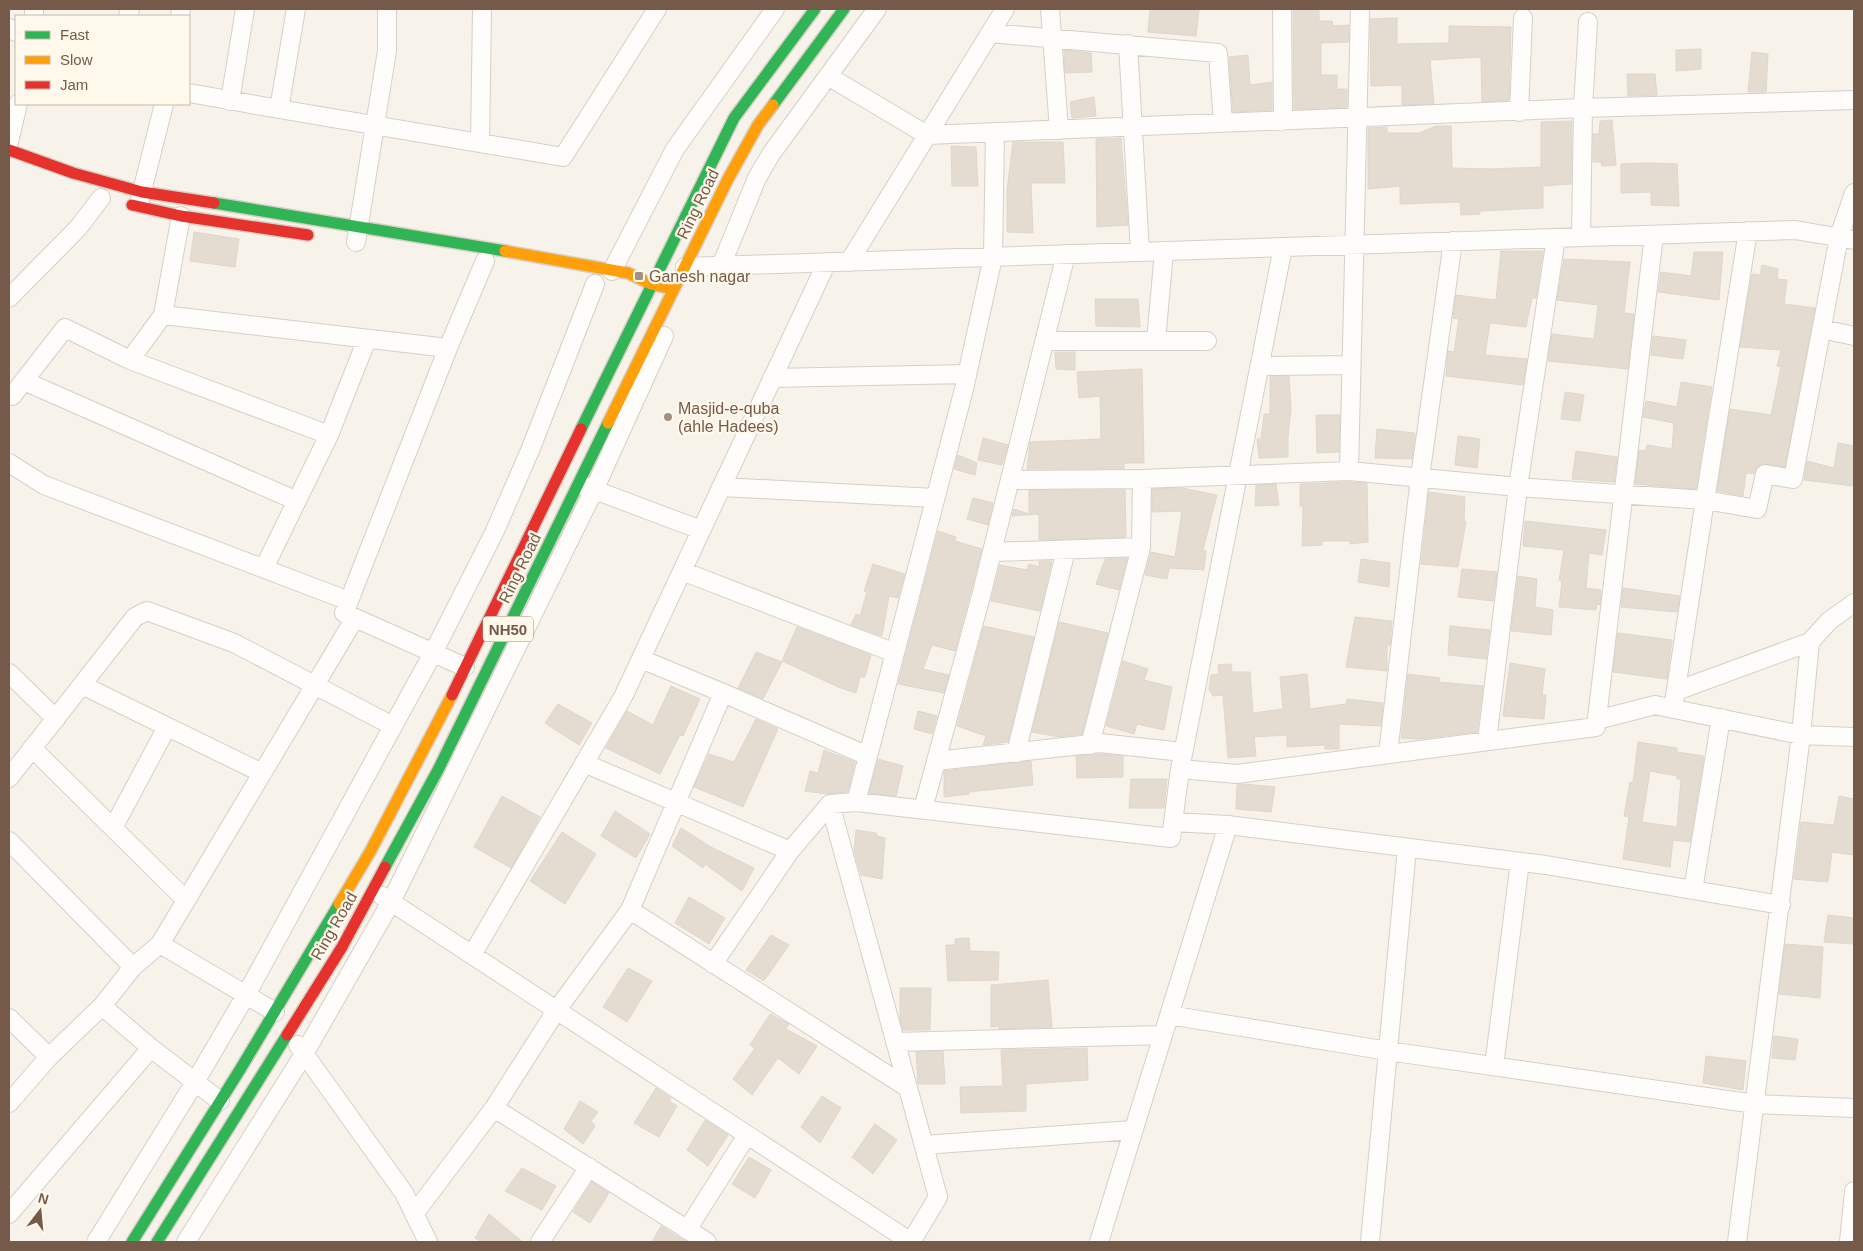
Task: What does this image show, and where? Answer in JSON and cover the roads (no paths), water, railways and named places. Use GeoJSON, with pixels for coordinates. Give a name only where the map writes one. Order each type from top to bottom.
{"type":"FeatureCollection","features":[{"type":"Feature","properties":{"kind":"main road","name":"Ring Road"},"geometry":{"type":"LineString","coordinates":[[132,1242],[275,1012],[370,852],[465,667],[646,288],[734,118],[814,9]]}},
{"type":"Feature","properties":{"kind":"main road","name":"Ring Road"},"geometry":{"type":"LineString","coordinates":[[671,295],[728,179],[758,125],[844,9]]}},
{"type":"Feature","properties":{"kind":"main road"},"geometry":{"type":"LineString","coordinates":[[9,150],[181,216],[316,236]]}},
{"type":"Feature","properties":{"kind":"main road"},"geometry":{"type":"LineString","coordinates":[[105,198],[140,199],[599,281],[628,273],[646,288],[671,295]]}},
{"type":"Feature","properties":{"kind":"main road","name":"Ring Road"},"geometry":{"type":"LineString","coordinates":[[157,1242],[342,948],[587,487]]}},
{"type":"Feature","properties":{"kind":"street"},"geometry":{"type":"LineString","coordinates":[[230,101],[245,9]]}},
{"type":"Feature","properties":{"kind":"street"},"geometry":{"type":"LineString","coordinates":[[279,109],[296,9]]}},
{"type":"Feature","properties":{"kind":"street"},"geometry":{"type":"LineString","coordinates":[[355,238],[376,125],[387,51],[387,9]]}},
{"type":"Feature","properties":{"kind":"street"},"geometry":{"type":"LineString","coordinates":[[480,143],[482,9]]}},
{"type":"Feature","properties":{"kind":"street"},"geometry":{"type":"LineString","coordinates":[[190,93],[563,157],[656,9]]}},
{"type":"Feature","properties":{"kind":"street"},"geometry":{"type":"LineString","coordinates":[[96,1242],[195,1082],[246,995],[433,653],[494,533],[599,281],[675,149],[775,9]]}},
{"type":"Feature","properties":{"kind":"street"},"geometry":{"type":"LineString","coordinates":[[721,266],[756,178],[771,154],[877,9]]}},
{"type":"Feature","properties":{"kind":"street"},"geometry":{"type":"LineString","coordinates":[[850,262],[1005,9]]}},
{"type":"Feature","properties":{"kind":"street"},"geometry":{"type":"LineString","coordinates":[[1050,9],[1059,130]]}},
{"type":"Feature","properties":{"kind":"street"},"geometry":{"type":"LineString","coordinates":[[1282,9],[1283,121]]}},
{"type":"Feature","properties":{"kind":"street"},"geometry":{"type":"LineString","coordinates":[[1349,471],[1359,118],[1360,9]]}},
{"type":"Feature","properties":{"kind":"street"},"geometry":{"type":"LineString","coordinates":[[1519,112],[1523,18]]}},
{"type":"Feature","properties":{"kind":"street"},"geometry":{"type":"LineString","coordinates":[[1581,237],[1583,108],[1588,22]]}},
{"type":"Feature","properties":{"kind":"street"},"geometry":{"type":"LineString","coordinates":[[990,33],[1052,40],[1128,44],[1218,53],[1223,124]]}},
{"type":"Feature","properties":{"kind":"street"},"geometry":{"type":"LineString","coordinates":[[1128,44],[1140,252]]}},
{"type":"Feature","properties":{"kind":"street"},"geometry":{"type":"LineString","coordinates":[[828,76],[927,135],[1583,108],[1854,100]]}},
{"type":"Feature","properties":{"kind":"street"},"geometry":{"type":"LineString","coordinates":[[9,142],[18,105]]}},
{"type":"Feature","properties":{"kind":"street"},"geometry":{"type":"LineString","coordinates":[[140,199],[164,105]]}},
{"type":"Feature","properties":{"kind":"street"},"geometry":{"type":"LineString","coordinates":[[856,802],[967,374],[992,257],[995,132]]}},
{"type":"Feature","properties":{"kind":"street"},"geometry":{"type":"LineString","coordinates":[[1010,480],[1142,479],[1349,471],[1518,487],[1705,500],[1758,510],[1765,474],[1793,479],[1822,329],[1847,238],[1854,193]]}},
{"type":"Feature","properties":{"kind":"street"},"geometry":{"type":"LineString","coordinates":[[9,298],[105,198]]}},
{"type":"Feature","properties":{"kind":"street"},"geometry":{"type":"LineString","coordinates":[[130,360],[162,315],[181,216]]}},
{"type":"Feature","properties":{"kind":"street"},"geometry":{"type":"LineString","coordinates":[[685,267],[1748,231],[1795,230],[1847,238]]}},
{"type":"Feature","properties":{"kind":"street"},"geometry":{"type":"LineString","coordinates":[[1673,709],[1748,231]]}},
{"type":"Feature","properties":{"kind":"street"},"geometry":{"type":"LineString","coordinates":[[936,761],[1100,744],[1182,760],[1236,774],[1596,727],[1654,235]]}},
{"type":"Feature","properties":{"kind":"street"},"geometry":{"type":"LineString","coordinates":[[1487,741],[1518,487],[1556,238]]}},
{"type":"Feature","properties":{"kind":"street"},"geometry":{"type":"LineString","coordinates":[[1388,754],[1420,477],[1453,241]]}},
{"type":"Feature","properties":{"kind":"street"},"geometry":{"type":"LineString","coordinates":[[714,964],[790,851],[830,804],[856,802],[1172,838],[1182,760],[1283,247]]}},
{"type":"Feature","properties":{"kind":"street"},"geometry":{"type":"LineString","coordinates":[[1156,341],[1164,251]]}},
{"type":"Feature","properties":{"kind":"street"},"geometry":{"type":"LineString","coordinates":[[923,809],[992,552],[1066,254]]}},
{"type":"Feature","properties":{"kind":"street"},"geometry":{"type":"LineString","coordinates":[[465,667],[344,613],[448,348],[485,261]]}},
{"type":"Feature","properties":{"kind":"street"},"geometry":{"type":"LineString","coordinates":[[472,955],[623,697],[826,262]]}},
{"type":"Feature","properties":{"kind":"street"},"geometry":{"type":"LineString","coordinates":[[186,1242],[304,1054],[391,902],[587,487],[665,336],[672,311],[671,295]]}},
{"type":"Feature","properties":{"kind":"street"},"geometry":{"type":"LineString","coordinates":[[162,315],[448,348]]}},
{"type":"Feature","properties":{"kind":"street"},"geometry":{"type":"LineString","coordinates":[[12,396],[65,328],[130,360],[329,435]]}},
{"type":"Feature","properties":{"kind":"street"},"geometry":{"type":"LineString","coordinates":[[1822,329],[1854,336]]}},
{"type":"Feature","properties":{"kind":"street"},"geometry":{"type":"LineString","coordinates":[[264,568],[329,435],[367,339]]}},
{"type":"Feature","properties":{"kind":"street"},"geometry":{"type":"LineString","coordinates":[[1045,341],[1207,341]]}},
{"type":"Feature","properties":{"kind":"street"},"geometry":{"type":"LineString","coordinates":[[1260,366],[1351,365]]}},
{"type":"Feature","properties":{"kind":"street"},"geometry":{"type":"LineString","coordinates":[[772,378],[967,374]]}},
{"type":"Feature","properties":{"kind":"street"},"geometry":{"type":"LineString","coordinates":[[24,381],[296,501]]}},
{"type":"Feature","properties":{"kind":"street"},"geometry":{"type":"LineString","coordinates":[[9,463],[44,485],[349,601]]}},
{"type":"Feature","properties":{"kind":"street"},"geometry":{"type":"LineString","coordinates":[[1090,744],[1141,547],[1142,479]]}},
{"type":"Feature","properties":{"kind":"street"},"geometry":{"type":"LineString","coordinates":[[587,487],[701,530]]}},
{"type":"Feature","properties":{"kind":"street"},"geometry":{"type":"LineString","coordinates":[[721,487],[936,498]]}},
{"type":"Feature","properties":{"kind":"street"},"geometry":{"type":"LineString","coordinates":[[992,552],[1141,547]]}},
{"type":"Feature","properties":{"kind":"street"},"geometry":{"type":"LineString","coordinates":[[1016,752],[1066,550]]}},
{"type":"Feature","properties":{"kind":"street"},"geometry":{"type":"LineString","coordinates":[[682,571],[895,653]]}},
{"type":"Feature","properties":{"kind":"street"},"geometry":{"type":"LineString","coordinates":[[1676,691],[1810,642],[1829,621],[1854,603]]}},
{"type":"Feature","properties":{"kind":"street"},"geometry":{"type":"LineString","coordinates":[[9,778],[135,617],[147,611],[234,643],[394,726]]}},
{"type":"Feature","properties":{"kind":"street"},"geometry":{"type":"LineString","coordinates":[[9,1103],[49,1057],[102,1006],[133,967],[160,944],[355,618]]}},
{"type":"Feature","properties":{"kind":"street"},"geometry":{"type":"LineString","coordinates":[[1738,1242],[1801,735],[1810,642]]}},
{"type":"Feature","properties":{"kind":"street"},"geometry":{"type":"LineString","coordinates":[[640,659],[868,756]]}},
{"type":"Feature","properties":{"kind":"street"},"geometry":{"type":"LineString","coordinates":[[9,673],[56,719]]}},
{"type":"Feature","properties":{"kind":"street"},"geometry":{"type":"LineString","coordinates":[[82,685],[262,773]]}},
{"type":"Feature","properties":{"kind":"street"},"geometry":{"type":"LineString","coordinates":[[414,1214],[494,1108],[556,1010],[630,910],[723,693]]}},
{"type":"Feature","properties":{"kind":"street"},"geometry":{"type":"LineString","coordinates":[[1597,720],[1655,705],[1801,735],[1854,736]]}},
{"type":"Feature","properties":{"kind":"street"},"geometry":{"type":"LineString","coordinates":[[1693,890],[1720,718]]}},
{"type":"Feature","properties":{"kind":"street"},"geometry":{"type":"LineString","coordinates":[[113,828],[166,726]]}},
{"type":"Feature","properties":{"kind":"street"},"geometry":{"type":"LineString","coordinates":[[32,748],[186,900]]}},
{"type":"Feature","properties":{"kind":"street"},"geometry":{"type":"LineString","coordinates":[[584,763],[790,851]]}},
{"type":"Feature","properties":{"kind":"street"},"geometry":{"type":"LineString","coordinates":[[373,890],[911,1242],[938,1197],[830,804]]}},
{"type":"Feature","properties":{"kind":"street"},"geometry":{"type":"LineString","coordinates":[[1174,822],[1228,825],[1520,862],[1780,905]]}},
{"type":"Feature","properties":{"kind":"street"},"geometry":{"type":"LineString","coordinates":[[1099,1242],[1228,825]]}},
{"type":"Feature","properties":{"kind":"street"},"geometry":{"type":"LineString","coordinates":[[9,842],[133,967]]}},
{"type":"Feature","properties":{"kind":"street"},"geometry":{"type":"LineString","coordinates":[[1370,1242],[1407,848]]}},
{"type":"Feature","properties":{"kind":"street"},"geometry":{"type":"LineString","coordinates":[[1494,1066],[1520,862]]}},
{"type":"Feature","properties":{"kind":"street"},"geometry":{"type":"LineString","coordinates":[[630,910],[908,1088]]}},
{"type":"Feature","properties":{"kind":"street"},"geometry":{"type":"LineString","coordinates":[[160,944],[275,1012]]}},
{"type":"Feature","properties":{"kind":"street"},"geometry":{"type":"LineString","coordinates":[[102,1006],[151,1048],[220,1101]]}},
{"type":"Feature","properties":{"kind":"street"},"geometry":{"type":"LineString","coordinates":[[1169,1015],[1388,1051],[1755,1104],[1854,1108]]}},
{"type":"Feature","properties":{"kind":"street"},"geometry":{"type":"LineString","coordinates":[[9,1018],[49,1057]]}},
{"type":"Feature","properties":{"kind":"street"},"geometry":{"type":"LineString","coordinates":[[289,1032],[404,1194],[428,1242]]}},
{"type":"Feature","properties":{"kind":"street"},"geometry":{"type":"LineString","coordinates":[[895,1042],[1163,1034]]}},
{"type":"Feature","properties":{"kind":"street"},"geometry":{"type":"LineString","coordinates":[[9,1214],[151,1048]]}},
{"type":"Feature","properties":{"kind":"street"},"geometry":{"type":"LineString","coordinates":[[494,1108],[707,1242]]}},
{"type":"Feature","properties":{"kind":"street"},"geometry":{"type":"LineString","coordinates":[[924,1145],[1134,1130]]}},
{"type":"Feature","properties":{"kind":"street"},"geometry":{"type":"LineString","coordinates":[[687,1230],[747,1135]]}},
{"type":"Feature","properties":{"kind":"street"},"geometry":{"type":"LineString","coordinates":[[540,1242],[589,1167]]}},
{"type":"Feature","properties":{"kind":"street"},"geometry":{"type":"LineString","coordinates":[[1849,1242],[1854,1191]]}},
{"type":"Feature","properties":{"kind":"place","name":"Ganesh nagar"},"geometry":{"type":"Point","coordinates":[639,276]}},
{"type":"Feature","properties":{"kind":"place","name":"Masjid-e-quba (ahle Hadees)"},"geometry":{"type":"Point","coordinates":[668,417]}}]}
